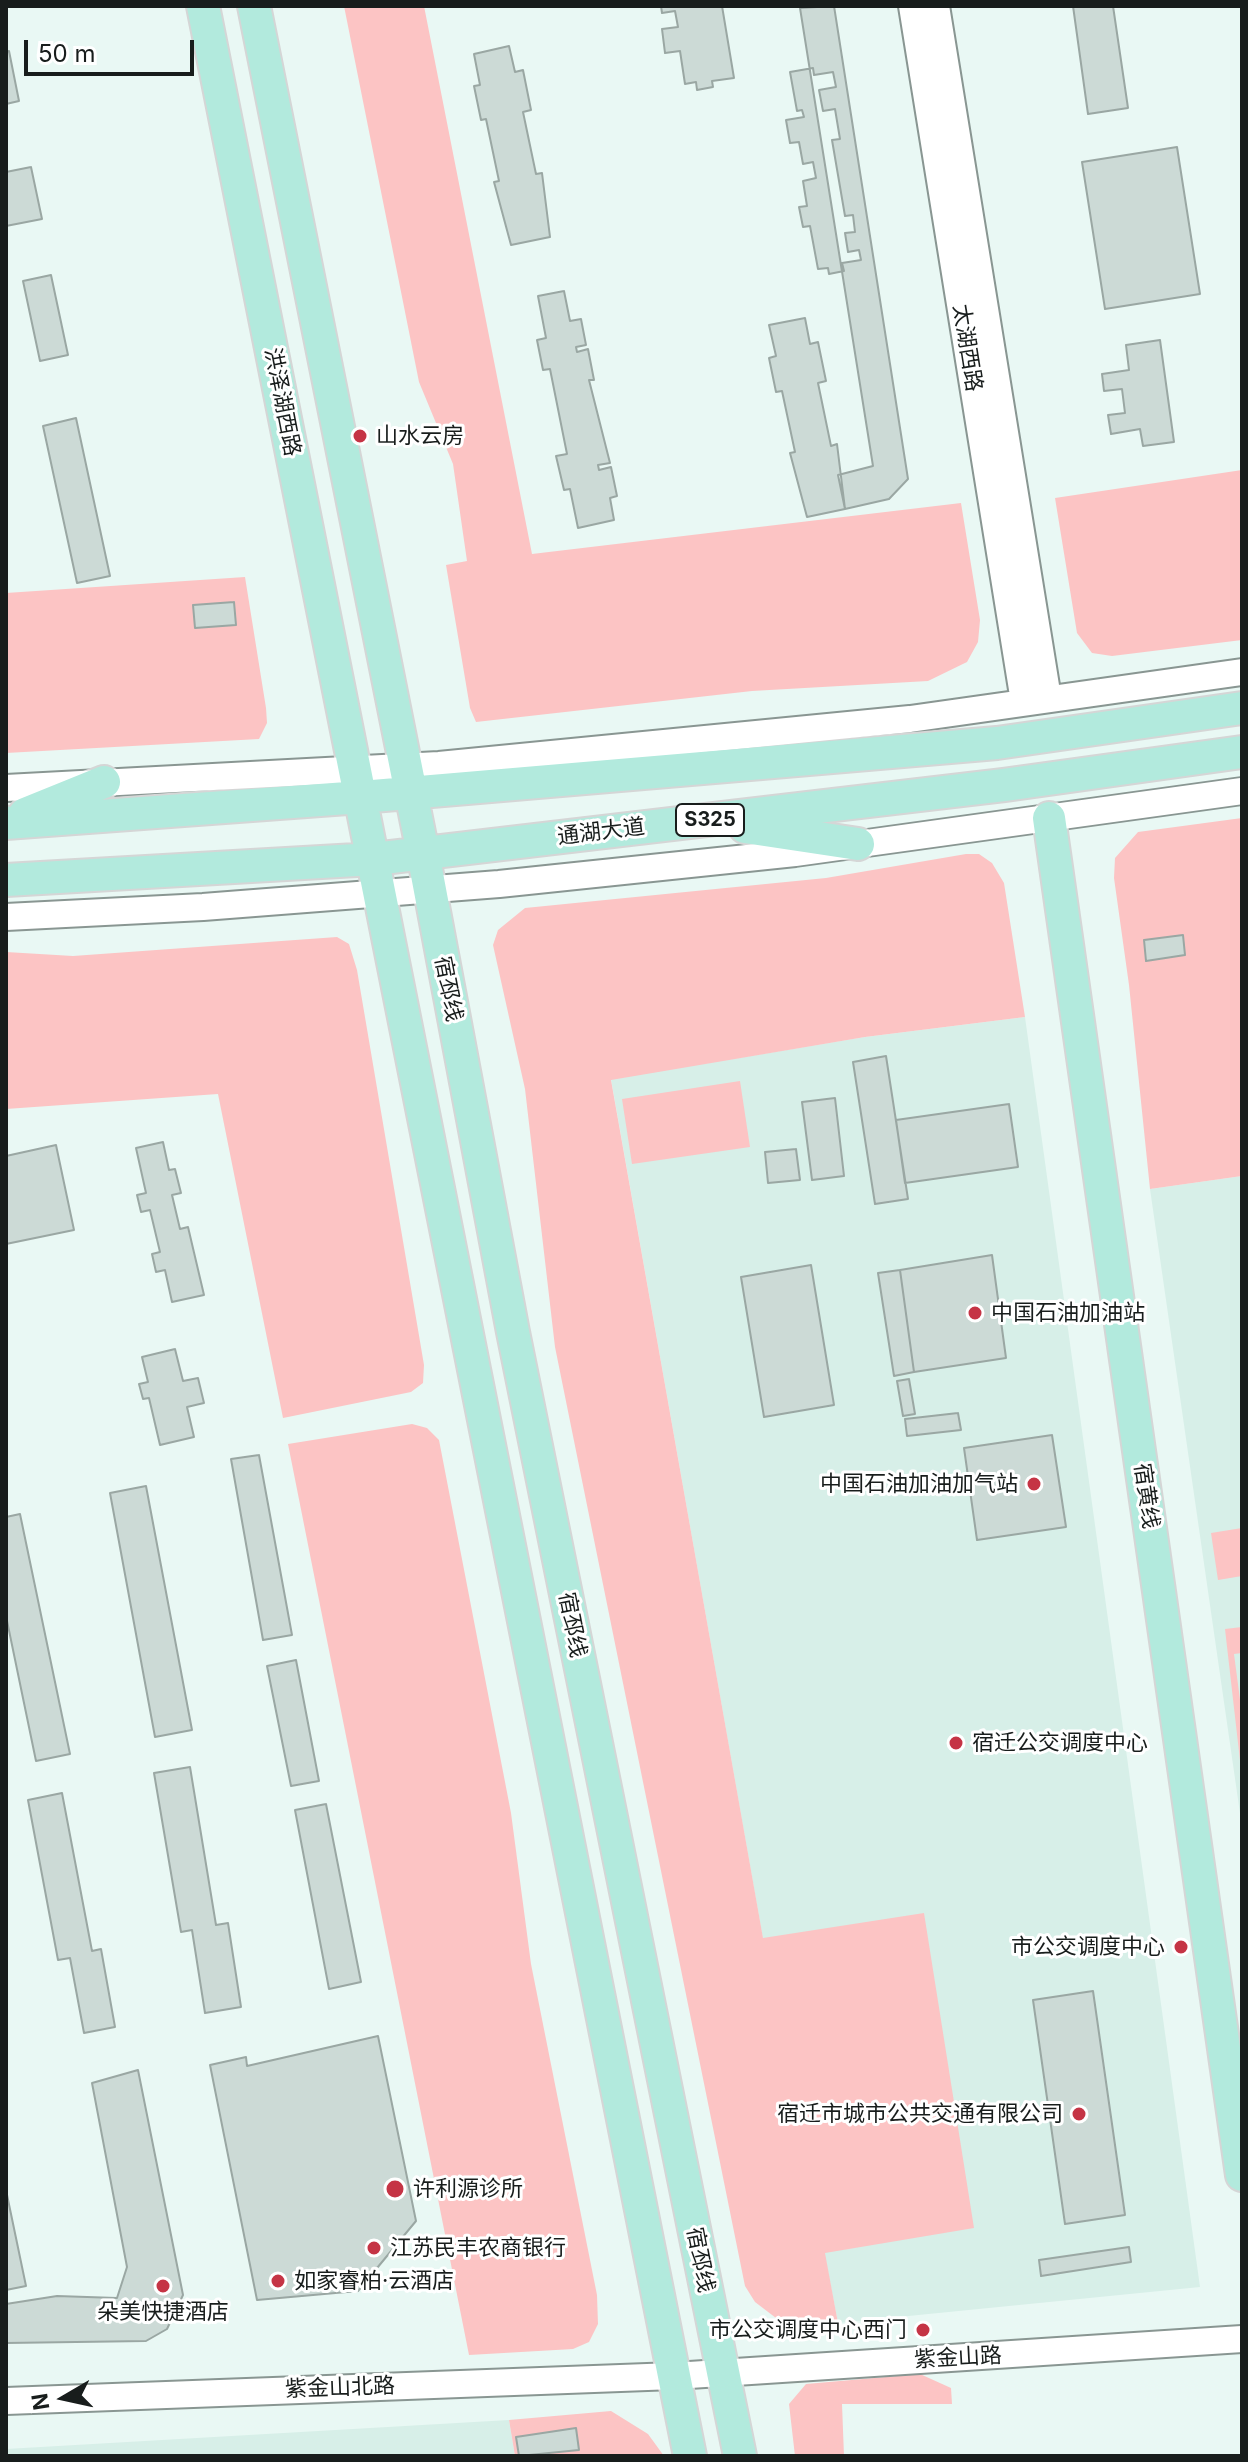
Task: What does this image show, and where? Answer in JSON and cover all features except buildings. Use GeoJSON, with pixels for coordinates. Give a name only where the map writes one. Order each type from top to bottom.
{"type":"FeatureCollection","features":[{"type":"Feature","properties":{"kind":"main road","name":"洪泽湖西路"},"geometry":{"type":"LineString","coordinates":[[203,6],[358,783]]}},
{"type":"Feature","properties":{"kind":"main road"},"geometry":{"type":"LineString","coordinates":[[254,6],[408,780]]}},
{"type":"Feature","properties":{"kind":"main road"},"geometry":{"type":"LineString","coordinates":[[6,822],[358,783],[997,743],[1242,708]]}},
{"type":"Feature","properties":{"kind":"main road","name":"通湖大道"},"geometry":{"type":"LineString","coordinates":[[6,880],[374,859],[1045,780],[1242,752]]}},
{"type":"Feature","properties":{"kind":"main road","name":"宿邳线"},"geometry":{"type":"LineString","coordinates":[[408,780],[516,1348],[740,2456]]}},
{"type":"Feature","properties":{"kind":"main road"},"geometry":{"type":"LineString","coordinates":[[6,822],[104,782]]}},
{"type":"Feature","properties":{"kind":"main road","name":"宿邳线"},"geometry":{"type":"LineString","coordinates":[[358,783],[690,2456]]}},
{"type":"Feature","properties":{"kind":"main road","name":"宿黄线"},"geometry":{"type":"LineString","coordinates":[[1049,818],[1242,2175]]}},
{"type":"Feature","properties":{"kind":"main road"},"geometry":{"type":"LineString","coordinates":[[702,821],[858,844]]}},
{"type":"Feature","properties":{"kind":"street","name":"太湖西路"},"geometry":{"type":"LineString","coordinates":[[912,6],[1034,688],[936,6]]}},
{"type":"Feature","properties":{"kind":"street"},"geometry":{"type":"LineString","coordinates":[[408,780],[910,719],[1242,672]]}},
{"type":"Feature","properties":{"kind":"street"},"geometry":{"type":"LineString","coordinates":[[6,788],[104,782],[358,783]]}},
{"type":"Feature","properties":{"kind":"street"},"geometry":{"type":"LineString","coordinates":[[6,917],[203,907],[499,884],[858,844],[1242,791]]}},
{"type":"Feature","properties":{"kind":"street","name":"紫金山路"},"geometry":{"type":"LineString","coordinates":[[674,2376],[1242,2339]]}},
{"type":"Feature","properties":{"kind":"street","name":"紫金山北路"},"geometry":{"type":"LineString","coordinates":[[6,2401],[674,2376]]}},
{"type":"Feature","properties":{"kind":"shaded area"},"geometry":{"type":"Polygon","coordinates":[[[344,6],[424,6],[532,554],[961,503],[980,620],[978,642],[967,662],[928,681],[752,691],[476,722],[470,708],[446,565],[467,561],[453,464],[419,382],[344,6]]]}},
{"type":"Feature","properties":{"kind":"shaded area"},"geometry":{"type":"Polygon","coordinates":[[[1242,470],[1242,640],[1112,656],[1092,653],[1077,633],[1055,498],[1242,470]]]}},
{"type":"Feature","properties":{"kind":"shaded area"},"geometry":{"type":"Polygon","coordinates":[[[245,577],[266,708],[267,723],[259,739],[6,753],[6,593],[245,577]]]}},
{"type":"Feature","properties":{"kind":"shaded area"},"geometry":{"type":"Polygon","coordinates":[[[1242,818],[1242,1176],[1150,1189],[1129,985],[1114,878],[1115,858],[1138,832],[1242,818]]]}},
{"type":"Feature","properties":{"kind":"shaded area"},"geometry":{"type":"Polygon","coordinates":[[[979,854],[992,863],[1004,883],[1025,1017],[865,1037],[611,1080],[763,1938],[924,1913],[974,2228],[825,2253],[838,2323],[802,2323],[776,2318],[755,2302],[745,2286],[555,1347],[525,1089],[493,945],[498,930],[525,908],[826,878],[979,854]]]}},
{"type":"Feature","properties":{"kind":"shaded area"},"geometry":{"type":"Polygon","coordinates":[[[337,937],[349,944],[357,970],[424,1365],[423,1383],[411,1392],[283,1418],[218,1094],[6,1109],[6,952],[73,956],[337,937]]]}},
{"type":"Feature","properties":{"kind":"shaded area"},"geometry":{"type":"Polygon","coordinates":[[[1025,1017],[1200,2287],[838,2323],[763,1939],[611,1079],[865,1037],[1025,1017]]]}},
{"type":"Feature","properties":{"kind":"shaded area"},"geometry":{"type":"Polygon","coordinates":[[[740,1081],[750,1147],[632,1164],[622,1099],[740,1081]]]}},
{"type":"Feature","properties":{"kind":"shaded area"},"geometry":{"type":"Polygon","coordinates":[[[1242,1176],[1242,1827],[1150,1189],[1242,1176]]]}},
{"type":"Feature","properties":{"kind":"shaded area"},"geometry":{"type":"Polygon","coordinates":[[[412,1424],[427,1428],[439,1440],[511,1813],[531,1964],[597,2295],[598,2324],[589,2342],[573,2349],[469,2355],[288,1444],[412,1424]]]}},
{"type":"Feature","properties":{"kind":"shaded area"},"geometry":{"type":"Polygon","coordinates":[[[1242,1528],[1242,1576],[1218,1580],[1211,1533],[1242,1528]]]}},
{"type":"Feature","properties":{"kind":"shaded area"},"geometry":{"type":"Polygon","coordinates":[[[1242,1627],[1242,1653],[1234,1654],[1242,1715],[1242,1778],[1225,1629],[1242,1627]]]}},
{"type":"Feature","properties":{"kind":"shaded area"},"geometry":{"type":"Polygon","coordinates":[[[920,2374],[951,2388],[952,2404],[842,2404],[844,2456],[795,2456],[789,2404],[806,2384],[920,2374]]]}},
{"type":"Feature","properties":{"kind":"shaded area"},"geometry":{"type":"Polygon","coordinates":[[[611,2411],[648,2434],[664,2456],[515,2456],[509,2420],[611,2411]]]}},
{"type":"Feature","properties":{"kind":"shaded area"},"geometry":{"type":"Polygon","coordinates":[[[509,2420],[515,2456],[6,2456],[6,2449],[509,2420]]]}},
{"type":"Feature","properties":{"kind":"place","name":"山水云房"},"geometry":{"type":"Point","coordinates":[360,436]}},
{"type":"Feature","properties":{"kind":"place","name":"中国石油加油站"},"geometry":{"type":"Point","coordinates":[975,1313]}},
{"type":"Feature","properties":{"kind":"place","name":"中国石油加油加气站"},"geometry":{"type":"Point","coordinates":[1034,1484]}},
{"type":"Feature","properties":{"kind":"place","name":"宿迁公交调度中心"},"geometry":{"type":"Point","coordinates":[956,1743]}},
{"type":"Feature","properties":{"kind":"place","name":"市公交调度中心"},"geometry":{"type":"Point","coordinates":[1181,1947]}},
{"type":"Feature","properties":{"kind":"place","name":"宿迁市城市公共交通有限公司"},"geometry":{"type":"Point","coordinates":[1079,2114]}},
{"type":"Feature","properties":{"kind":"place","name":"许利源诊所"},"geometry":{"type":"Point","coordinates":[395,2189]}},
{"type":"Feature","properties":{"kind":"place","name":"江苏民丰农商银行"},"geometry":{"type":"Point","coordinates":[374,2248]}},
{"type":"Feature","properties":{"kind":"place","name":"如家睿柏·云酒店"},"geometry":{"type":"Point","coordinates":[278,2281]}},
{"type":"Feature","properties":{"kind":"place","name":"朵美快捷酒店"},"geometry":{"type":"Point","coordinates":[163,2286]}},
{"type":"Feature","properties":{"kind":"place","name":"市公交调度中心西门"},"geometry":{"type":"Point","coordinates":[923,2330]}}]}
